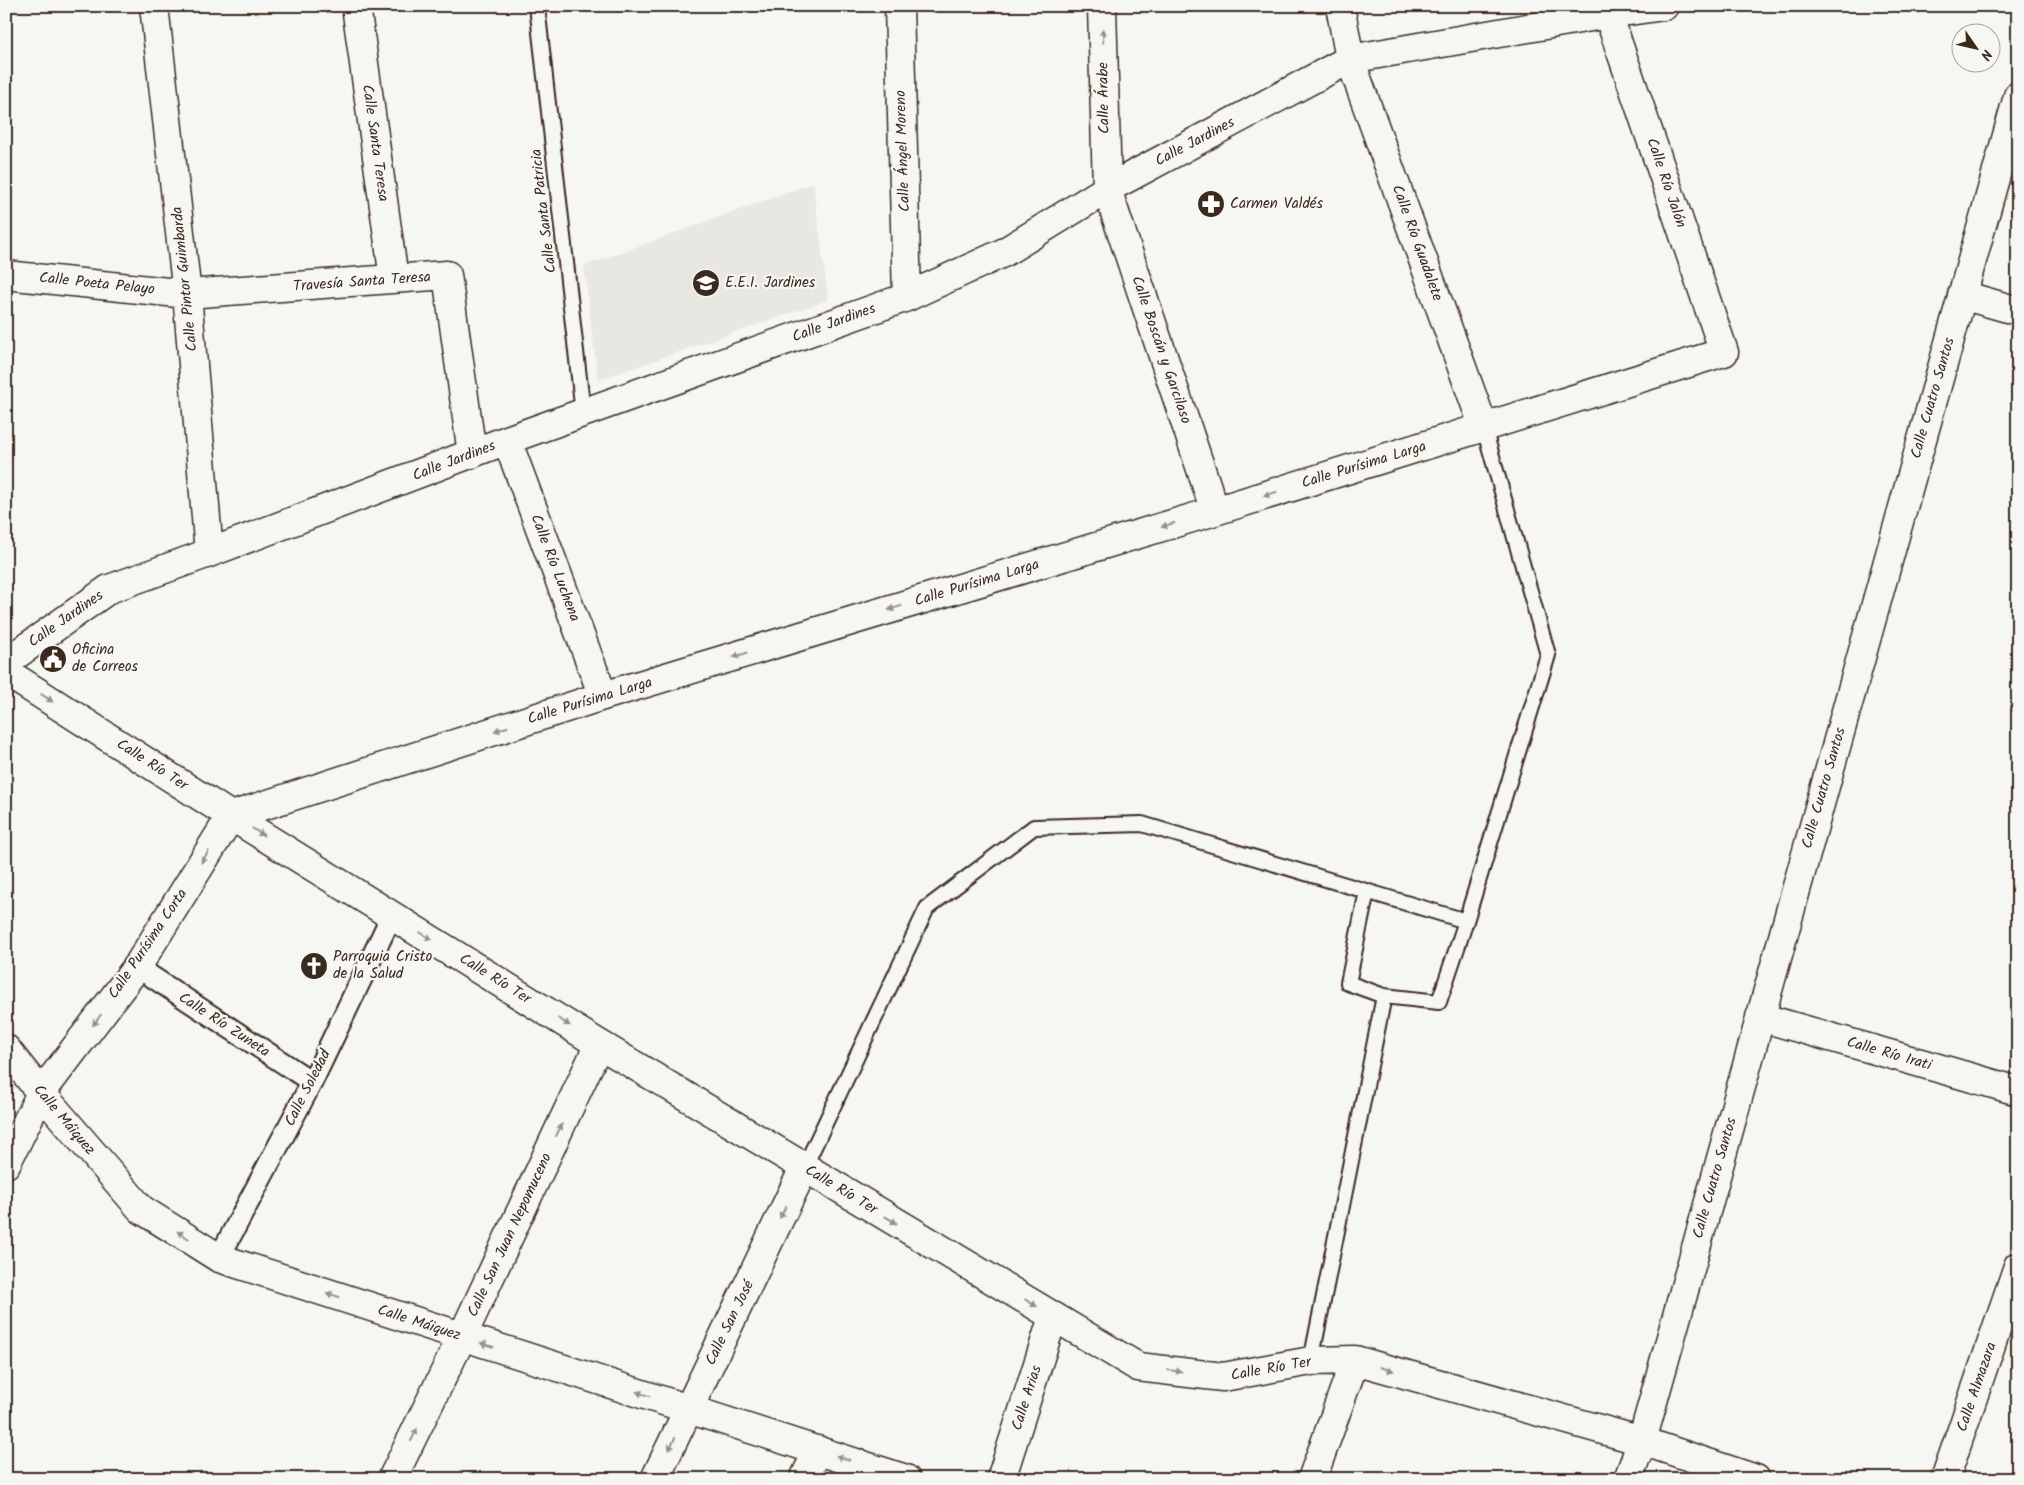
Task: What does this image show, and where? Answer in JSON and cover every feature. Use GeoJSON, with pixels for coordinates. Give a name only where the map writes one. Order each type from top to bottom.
{"type":"FeatureCollection","features":[{"type":"Feature","properties":{"kind":"street","name":"Calle Pintor Guimbarda"},"geometry":{"type":"LineString","coordinates":[[154,6],[187,294],[209,553]]}},
{"type":"Feature","properties":{"kind":"street","name":"Calle Santa Teresa"},"geometry":{"type":"LineString","coordinates":[[356,6],[394,279]]}},
{"type":"Feature","properties":{"kind":"street","name":"Calle Ángel Moreno"},"geometry":{"type":"LineString","coordinates":[[899,6],[907,297]]}},
{"type":"Feature","properties":{"kind":"street","name":"Calle Árabe"},"geometry":{"type":"LineString","coordinates":[[1102,6],[1106,190]]}},
{"type":"Feature","properties":{"kind":"street","name":"Calle Río Guadalete"},"geometry":{"type":"LineString","coordinates":[[1340,6],[1350,58],[1484,428]]}},
{"type":"Feature","properties":{"kind":"street","name":"Calle Jardines"},"geometry":{"type":"LineString","coordinates":[[6,662],[109,589],[507,440],[907,297],[1003,253],[1106,190],[1350,58],[1608,10],[1664,6]]}},
{"type":"Feature","properties":{"kind":"street","name":"Calle Río Jalón"},"geometry":{"type":"LineString","coordinates":[[1608,10],[1724,352]]}},
{"type":"Feature","properties":{"kind":"street","name":"Calle Cuatro Santos"},"geometry":{"type":"LineString","coordinates":[[1628,1479],[1642,1441],[2018,96]]}},
{"type":"Feature","properties":{"kind":"street","name":"Calle Boscán y Garcilaso"},"geometry":{"type":"LineString","coordinates":[[1106,190],[1215,511]]}},
{"type":"Feature","properties":{"kind":"street","name":"Calle Poeta Pelayo"},"geometry":{"type":"LineString","coordinates":[[6,274],[187,294]]}},
{"type":"Feature","properties":{"kind":"street","name":"Travesía Santa Teresa"},"geometry":{"type":"LineString","coordinates":[[187,294],[447,275],[472,454]]}},
{"type":"Feature","properties":{"kind":"street"},"geometry":{"type":"LineString","coordinates":[[1962,295],[2018,311]]}},
{"type":"Feature","properties":{"kind":"street","name":"Calle Purísima Larga"},"geometry":{"type":"LineString","coordinates":[[231,816],[603,696],[1215,511],[1724,352]]}},
{"type":"Feature","properties":{"kind":"street","name":"Calle Río Luchena"},"geometry":{"type":"LineString","coordinates":[[507,440],[603,696]]}},
{"type":"Feature","properties":{"kind":"street","name":"Calle Río Ter"},"geometry":{"type":"LineString","coordinates":[[6,672],[231,816],[599,1044],[1138,1367],[1223,1377],[1311,1361],[1355,1360],[1642,1441],[1756,1479]]}},
{"type":"Feature","properties":{"kind":"street","name":"Calle Purísima Corta"},"geometry":{"type":"LineString","coordinates":[[6,1164],[41,1092],[137,967],[231,816]]}},
{"type":"Feature","properties":{"kind":"street","name":"Calle Soledad"},"geometry":{"type":"LineString","coordinates":[[219,1258],[312,1082],[392,915]]}},
{"type":"Feature","properties":{"kind":"street","name":"Calle Río Zuneta"},"geometry":{"type":"LineString","coordinates":[[137,967],[312,1082]]}},
{"type":"Feature","properties":{"kind":"street","name":"Calle Río Irati"},"geometry":{"type":"LineString","coordinates":[[1760,1018],[2018,1090]]}},
{"type":"Feature","properties":{"kind":"street","name":"Calle San Juan Nepomuceno"},"geometry":{"type":"LineString","coordinates":[[392,1479],[462,1337],[599,1044]]}},
{"type":"Feature","properties":{"kind":"street","name":"Calle Máiquez"},"geometry":{"type":"LineString","coordinates":[[6,1049],[141,1209],[219,1258],[906,1479]]}},
{"type":"Feature","properties":{"kind":"street","name":"Calle San José"},"geometry":{"type":"LineString","coordinates":[[655,1479],[804,1168]]}},
{"type":"Feature","properties":{"kind":"street","name":"Calle Almazara"},"geometry":{"type":"LineString","coordinates":[[1946,1479],[2016,1277]]}},
{"type":"Feature","properties":{"kind":"street","name":"Calle Arias"},"geometry":{"type":"LineString","coordinates":[[1001,1479],[1054,1316]]}},
{"type":"Feature","properties":{"kind":"street"},"geometry":{"type":"LineString","coordinates":[[1312,1479],[1355,1360]]}},
{"type":"Feature","properties":{"kind":"street"},"geometry":{"type":"LineString","coordinates":[[804,1479],[818,1450]]}},
{"type":"Feature","properties":{"kind":"lane","name":"Calle Santa Patricia"},"geometry":{"type":"LineString","coordinates":[[537,6],[583,413]]}},
{"type":"Feature","properties":{"kind":"lane"},"geometry":{"type":"LineString","coordinates":[[1367,892],[1348,983],[1384,996],[1439,1002],[1548,655],[1484,428]]}},
{"type":"Feature","properties":{"kind":"lane"},"geometry":{"type":"LineString","coordinates":[[804,1168],[927,908],[1034,827],[1142,824],[1466,921]]}},
{"type":"Feature","properties":{"kind":"lane"},"geometry":{"type":"LineString","coordinates":[[1311,1361],[1384,996]]}},
{"type":"Feature","properties":{"kind":"shaded area","name":"E.E.I. Jardines"},"geometry":{"type":"Polygon","coordinates":[[[813,183],[828,300],[598,380],[584,266],[813,183]]]}},
{"type":"Feature","properties":{"kind":"building"},"geometry":{"type":"Polygon","coordinates":[[[1475,6],[1511,6],[1475,9],[1475,6]]]}},
{"type":"Feature","properties":{"kind":"place","name":"Carmen Valdés"},"geometry":{"type":"Point","coordinates":[1211,204]}},
{"type":"Feature","properties":{"kind":"place","name":"E.E.I. Jardines"},"geometry":{"type":"Point","coordinates":[706,283]}},
{"type":"Feature","properties":{"kind":"place","name":"Oficina de Correos"},"geometry":{"type":"Point","coordinates":[53,659]}},
{"type":"Feature","properties":{"kind":"place","name":"Parroquia Cristo de la Salud"},"geometry":{"type":"Point","coordinates":[314,966]}}]}
